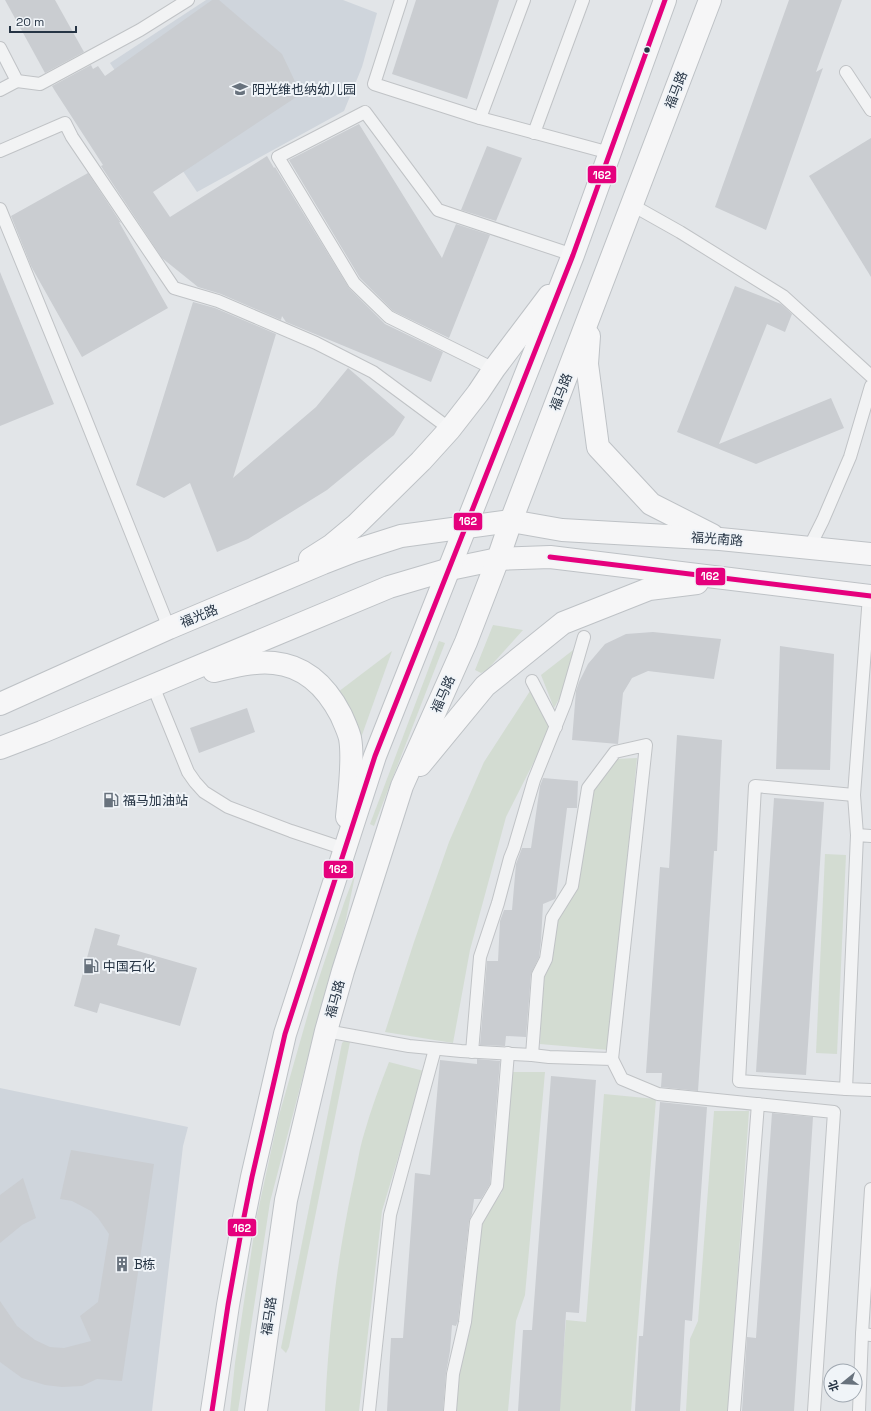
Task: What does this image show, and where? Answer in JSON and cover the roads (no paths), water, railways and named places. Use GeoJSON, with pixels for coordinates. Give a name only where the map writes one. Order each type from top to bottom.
{"type":"FeatureCollection","features":[{"type":"Feature","properties":{"kind":"main road"},"geometry":{"type":"LineString","coordinates":[[212,1411],[241,1232],[285,1034],[375,756],[569,264],[665,0]]}},
{"type":"Feature","properties":{"kind":"main road","name":"福马路"},"geometry":{"type":"LineString","coordinates":[[256,1411],[286,1200],[326,1031],[343,971],[402,786],[466,642],[498,559],[511,520],[710,0]]}},
{"type":"Feature","properties":{"kind":"main road"},"geometry":{"type":"LineString","coordinates":[[269,587],[332,545],[356,525],[421,461],[450,429],[478,393],[569,264]]}},
{"type":"Feature","properties":{"kind":"main road"},"geometry":{"type":"LineString","coordinates":[[590,315],[587,364],[598,447],[651,504],[720,539]]}},
{"type":"Feature","properties":{"kind":"main road","name":"福光南路"},"geometry":{"type":"LineString","coordinates":[[466,527],[511,520],[562,530],[720,539],[871,554]]}},
{"type":"Feature","properties":{"kind":"main road","name":"福光路"},"geometry":{"type":"LineString","coordinates":[[0,704],[169,628],[354,551],[401,536],[466,527]]}},
{"type":"Feature","properties":{"kind":"main road"},"geometry":{"type":"LineString","coordinates":[[0,748],[42,732],[390,587],[450,569],[498,559],[550,557],[870,596]]}},
{"type":"Feature","properties":{"kind":"main road"},"geometry":{"type":"LineString","coordinates":[[402,786],[484,686],[563,623],[649,589],[730,579]]}},
{"type":"Feature","properties":{"kind":"main road"},"geometry":{"type":"LineString","coordinates":[[153,686],[240,665],[274,663],[287,665],[312,678],[323,687],[334,703],[350,738],[351,755],[345,848]]}},
{"type":"Feature","properties":{"kind":"lane"},"geometry":{"type":"LineString","coordinates":[[0,90],[17,81],[40,84],[140,30],[188,0]]}},
{"type":"Feature","properties":{"kind":"lane"},"geometry":{"type":"LineString","coordinates":[[401,0],[374,84],[480,118],[610,153]]}},
{"type":"Feature","properties":{"kind":"lane"},"geometry":{"type":"LineString","coordinates":[[480,118],[524,0]]}},
{"type":"Feature","properties":{"kind":"lane"},"geometry":{"type":"LineString","coordinates":[[534,133],[583,0]]}},
{"type":"Feature","properties":{"kind":"lane"},"geometry":{"type":"LineString","coordinates":[[0,48],[17,81]]}},
{"type":"Feature","properties":{"kind":"lane"},"geometry":{"type":"LineString","coordinates":[[846,72],[871,110]]}},
{"type":"Feature","properties":{"kind":"lane"},"geometry":{"type":"LineString","coordinates":[[494,369],[389,317],[354,283],[278,157],[364,112],[438,210],[569,264]]}},
{"type":"Feature","properties":{"kind":"lane"},"geometry":{"type":"LineString","coordinates":[[0,151],[65,123],[72,137],[174,288],[239,310],[316,343],[373,372],[450,429]]}},
{"type":"Feature","properties":{"kind":"lane"},"geometry":{"type":"LineString","coordinates":[[632,205],[680,232],[783,296],[871,376]]}},
{"type":"Feature","properties":{"kind":"lane"},"geometry":{"type":"LineString","coordinates":[[0,209],[169,628]]}},
{"type":"Feature","properties":{"kind":"lane"},"geometry":{"type":"LineString","coordinates":[[809,548],[823,520],[850,457],[871,386]]}},
{"type":"Feature","properties":{"kind":"lane"},"geometry":{"type":"LineString","coordinates":[[846,1089],[857,835],[854,795],[870,596]]}},
{"type":"Feature","properties":{"kind":"lane"},"geometry":{"type":"LineString","coordinates":[[472,1052],[480,957],[498,903],[534,780],[567,696],[584,637]]}},
{"type":"Feature","properties":{"kind":"lane"},"geometry":{"type":"LineString","coordinates":[[532,681],[556,727]]}},
{"type":"Feature","properties":{"kind":"lane"},"geometry":{"type":"LineString","coordinates":[[153,686],[188,772],[204,792],[228,807],[291,831],[345,848]]}},
{"type":"Feature","properties":{"kind":"lane"},"geometry":{"type":"LineString","coordinates":[[532,1055],[538,975],[546,959],[552,918],[572,886],[588,788],[615,752],[646,745],[612,1059],[622,1079],[658,1094],[834,1112],[814,1411]]}},
{"type":"Feature","properties":{"kind":"lane"},"geometry":{"type":"LineString","coordinates":[[854,795],[755,786],[739,1081],[871,1090]]}},
{"type":"Feature","properties":{"kind":"lane"},"geometry":{"type":"LineString","coordinates":[[857,835],[871,836]]}},
{"type":"Feature","properties":{"kind":"lane"},"geometry":{"type":"LineString","coordinates":[[326,1031],[409,1046],[435,1049],[508,1053],[549,1058],[612,1059]]}},
{"type":"Feature","properties":{"kind":"lane"},"geometry":{"type":"LineString","coordinates":[[369,1411],[390,1215],[435,1049]]}},
{"type":"Feature","properties":{"kind":"lane"},"geometry":{"type":"LineString","coordinates":[[450,1411],[453,1374],[465,1322],[476,1222],[497,1186],[508,1053]]}},
{"type":"Feature","properties":{"kind":"lane"},"geometry":{"type":"LineString","coordinates":[[734,1411],[758,1104]]}},
{"type":"Feature","properties":{"kind":"lane"},"geometry":{"type":"LineString","coordinates":[[859,1411],[866,1334],[871,1189]]}},
{"type":"Feature","properties":{"kind":"place","name":"阳光维也纳幼儿园"},"geometry":{"type":"Point","coordinates":[240,89]}},
{"type":"Feature","properties":{"kind":"place","name":"福马加油站"},"geometry":{"type":"Point","coordinates":[111,800]}},
{"type":"Feature","properties":{"kind":"place","name":"中国石化"},"geometry":{"type":"Point","coordinates":[91,966]}},
{"type":"Feature","properties":{"kind":"place","name":"B栋"},"geometry":{"type":"Point","coordinates":[122,1264]}}]}
